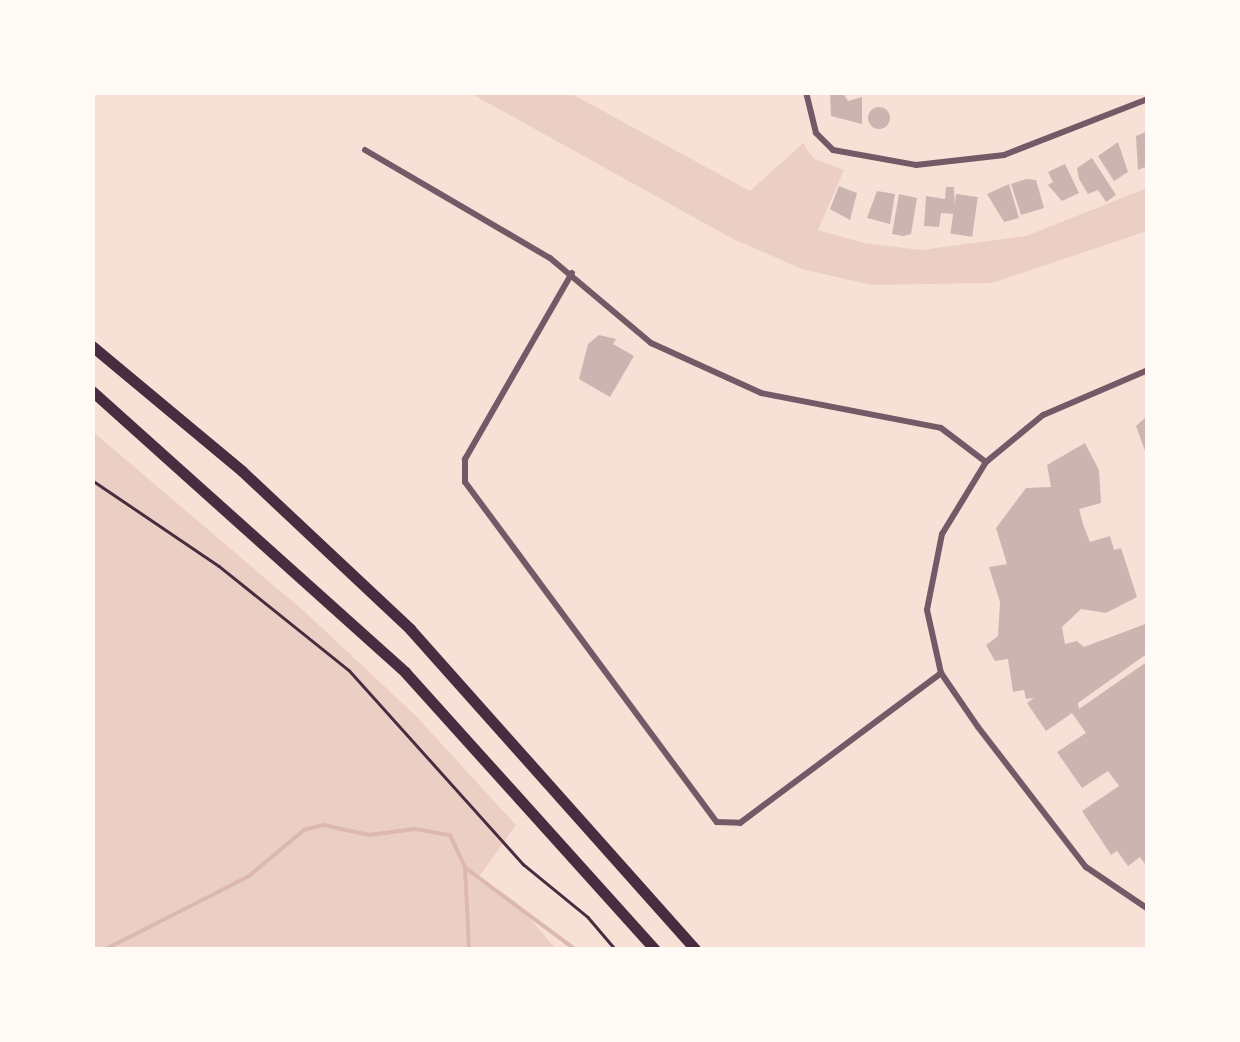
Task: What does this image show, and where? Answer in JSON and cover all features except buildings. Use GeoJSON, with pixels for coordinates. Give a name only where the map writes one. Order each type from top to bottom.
{"type":"FeatureCollection","features":[{"type":"Feature","properties":{"kind":"highway"},"geometry":{"type":"LineString","coordinates":[[92,346],[242,471],[410,629],[579,811],[696,950]]}},
{"type":"Feature","properties":{"kind":"highway"},"geometry":{"type":"LineString","coordinates":[[92,391],[404,672],[654,950]]}},
{"type":"Feature","properties":{"kind":"street"},"geometry":{"type":"LineString","coordinates":[[806,92],[816,133],[833,150],[916,166],[1004,155],[1148,98]]}},
{"type":"Feature","properties":{"kind":"street"},"geometry":{"type":"LineString","coordinates":[[364,150],[572,272],[651,343],[716,374],[778,396],[914,418],[941,428],[986,462]]}},
{"type":"Feature","properties":{"kind":"street"},"geometry":{"type":"LineString","coordinates":[[572,272],[465,458],[465,482],[717,822],[740,823],[941,672]]}},
{"type":"Feature","properties":{"kind":"street"},"geometry":{"type":"LineString","coordinates":[[1148,370],[1043,415],[986,462],[960,495],[932,566],[927,610],[941,672],[1078,858],[1105,885],[1148,910]]}},
{"type":"Feature","properties":{"kind":"path"},"geometry":{"type":"LineString","coordinates":[[92,480],[219,566],[349,670],[523,864],[588,917],[616,950]]}},
{"type":"Feature","properties":{"kind":"shaded area"},"geometry":{"type":"Polygon","coordinates":[[[470,93],[570,93],[750,191],[803,143],[814,159],[844,170],[818,230],[864,243],[921,250],[1026,236],[1147,188],[1147,231],[992,283],[871,285],[802,269],[733,239],[470,93]]]}},
{"type":"Feature","properties":{"kind":"shaded area"},"geometry":{"type":"Polygon","coordinates":[[[92,431],[305,612],[416,716],[516,825],[479,877],[516,902],[556,949],[93,949],[92,431]]]}},
{"type":"Feature","properties":{"kind":"waterway"},"geometry":{"type":"LineString","coordinates":[[104,950],[249,876],[304,830],[323,825],[369,835],[415,829],[450,835],[465,867],[469,950]]}},
{"type":"Feature","properties":{"kind":"waterway"},"geometry":{"type":"LineString","coordinates":[[467,869],[576,950]]}}]}
